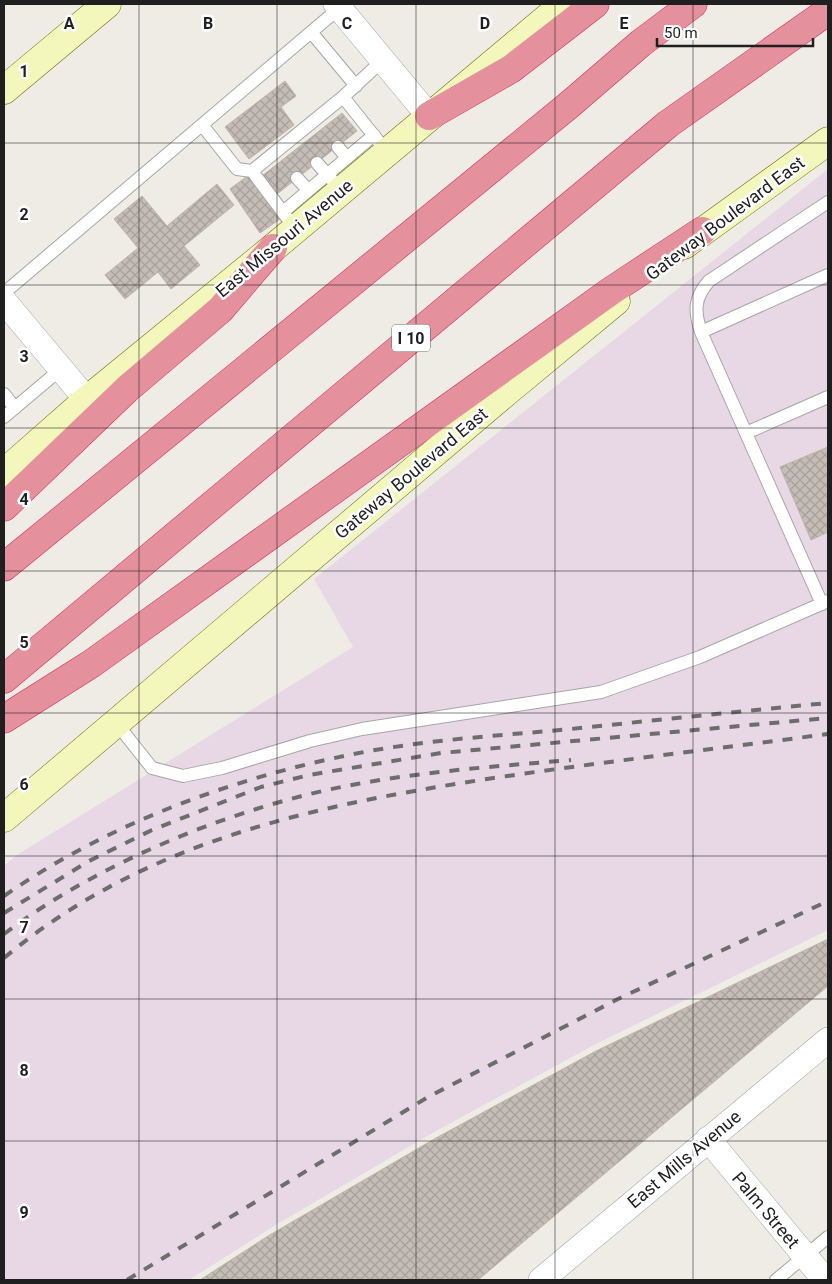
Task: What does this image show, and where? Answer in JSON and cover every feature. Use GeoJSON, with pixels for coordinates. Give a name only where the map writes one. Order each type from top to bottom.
{"type":"FeatureCollection","features":[{"type":"Feature","properties":{"kind":"highway"},"geometry":{"type":"LineString","coordinates":[[429,116],[511,69],[594,4]]}},
{"type":"Feature","properties":{"kind":"highway"},"geometry":{"type":"LineString","coordinates":[[4,567],[569,105],[641,43],[693,4]]}},
{"type":"Feature","properties":{"kind":"highway","name":"I 10"},"geometry":{"type":"LineString","coordinates":[[4,679],[668,124],[828,11]]}},
{"type":"Feature","properties":{"kind":"highway"},"geometry":{"type":"LineString","coordinates":[[4,719],[91,664],[611,291],[702,231]]}},
{"type":"Feature","properties":{"kind":"highway"},"geometry":{"type":"LineString","coordinates":[[4,507],[127,389],[220,310],[273,248]]}},
{"type":"Feature","properties":{"kind":"main road"},"geometry":{"type":"LineString","coordinates":[[4,90],[107,4]]}},
{"type":"Feature","properties":{"kind":"main road","name":"East Missouri Avenue"},"geometry":{"type":"LineString","coordinates":[[4,473],[87,400],[273,248],[289,221],[381,143],[429,116],[564,4]]}},
{"type":"Feature","properties":{"kind":"main road","name":"Gateway Boulevard East"},"geometry":{"type":"LineString","coordinates":[[4,818],[505,393],[702,231],[828,142]]}},
{"type":"Feature","properties":{"kind":"street"},"geometry":{"type":"LineString","coordinates":[[341,5],[429,116]]}},
{"type":"Feature","properties":{"kind":"street"},"geometry":{"type":"LineString","coordinates":[[4,301],[87,400]]}},
{"type":"Feature","properties":{"kind":"street","name":"East Mills Avenue"},"geometry":{"type":"LineString","coordinates":[[540,1280],[828,1040]]}},
{"type":"Feature","properties":{"kind":"street","name":"Palm Street"},"geometry":{"type":"LineString","coordinates":[[708,1139],[825,1280]]}},
{"type":"Feature","properties":{"kind":"lane"},"geometry":{"type":"LineString","coordinates":[[4,293],[341,5]]}},
{"type":"Feature","properties":{"kind":"lane"},"geometry":{"type":"LineString","coordinates":[[311,32],[356,86]]}},
{"type":"Feature","properties":{"kind":"lane"},"geometry":{"type":"LineString","coordinates":[[202,125],[237,169],[252,171],[279,156],[319,124],[343,97],[383,60]]}},
{"type":"Feature","properties":{"kind":"lane"},"geometry":{"type":"LineString","coordinates":[[252,171],[289,221],[308,190],[334,183],[347,158],[381,143],[343,97]]}},
{"type":"Feature","properties":{"kind":"lane"},"geometry":{"type":"LineString","coordinates":[[338,146],[347,158]]}},
{"type":"Feature","properties":{"kind":"lane"},"geometry":{"type":"LineString","coordinates":[[317,163],[334,183]]}},
{"type":"Feature","properties":{"kind":"lane"},"geometry":{"type":"LineString","coordinates":[[297,178],[308,190]]}},
{"type":"Feature","properties":{"kind":"lane"},"geometry":{"type":"LineString","coordinates":[[116,724],[152,768],[183,776],[222,768],[310,741],[362,729],[601,692],[700,657],[825,602],[701,332],[695,305],[700,291],[709,281],[828,202]]}},
{"type":"Feature","properties":{"kind":"lane"},"geometry":{"type":"LineString","coordinates":[[701,332],[828,275]]}},
{"type":"Feature","properties":{"kind":"lane"},"geometry":{"type":"LineString","coordinates":[[4,417],[61,369]]}},
{"type":"Feature","properties":{"kind":"lane"},"geometry":{"type":"LineString","coordinates":[[4,394],[15,408]]}},
{"type":"Feature","properties":{"kind":"lane"},"geometry":{"type":"LineString","coordinates":[[746,433],[828,397]]}},
{"type":"Feature","properties":{"kind":"lane"},"geometry":{"type":"LineString","coordinates":[[776,1280],[828,1237]]}},
{"type":"Feature","properties":{"kind":"shaded area"},"geometry":{"type":"Polygon","coordinates":[[[828,169],[828,930],[594,1045],[429,1135],[279,1223],[189,1280],[4,1280],[4,866],[17,855],[353,647],[314,579],[828,169]]]}},
{"type":"Feature","properties":{"kind":"building"},"geometry":{"type":"Polygon","coordinates":[[[285,81],[296,96],[281,107],[294,125],[249,159],[225,127],[285,81]]]}},
{"type":"Feature","properties":{"kind":"building"},"geometry":{"type":"Polygon","coordinates":[[[342,113],[357,131],[277,194],[262,176],[342,113]]]}},
{"type":"Feature","properties":{"kind":"building"},"geometry":{"type":"Polygon","coordinates":[[[250,174],[280,219],[260,233],[230,189],[250,174]]]}},
{"type":"Feature","properties":{"kind":"building"},"geometry":{"type":"Polygon","coordinates":[[[217,184],[234,205],[184,246],[200,265],[171,289],[158,272],[125,299],[105,275],[138,248],[114,219],[142,196],[167,226],[217,184]]]}},
{"type":"Feature","properties":{"kind":"building"},"geometry":{"type":"Polygon","coordinates":[[[828,447],[828,532],[811,540],[780,467],[828,447]]]}},
{"type":"Feature","properties":{"kind":"building"},"geometry":{"type":"Polygon","coordinates":[[[828,939],[828,986],[478,1280],[200,1280],[268,1236],[436,1138],[596,1051],[828,939]]]}},
{"type":"Feature","properties":{"kind":"railway"},"geometry":{"type":"LineString","coordinates":[[4,896],[83,848],[167,809],[210,793],[299,766],[344,756],[429,742],[828,703]]}},
{"type":"Feature","properties":{"kind":"railway"},"geometry":{"type":"LineString","coordinates":[[4,913],[89,861],[152,830],[261,787],[309,775],[441,753],[828,718]]}},
{"type":"Feature","properties":{"kind":"railway"},"geometry":{"type":"LineString","coordinates":[[4,958],[58,918],[114,884],[172,857],[232,835],[294,817],[357,802],[487,779],[828,734]]}},
{"type":"Feature","properties":{"kind":"railway"},"geometry":{"type":"LineString","coordinates":[[4,934],[83,883],[126,860],[172,840],[265,806],[384,779],[464,769],[571,760]]}},
{"type":"Feature","properties":{"kind":"railway"},"geometry":{"type":"LineString","coordinates":[[127,1280],[428,1097],[620,998],[828,901]]}}]}
